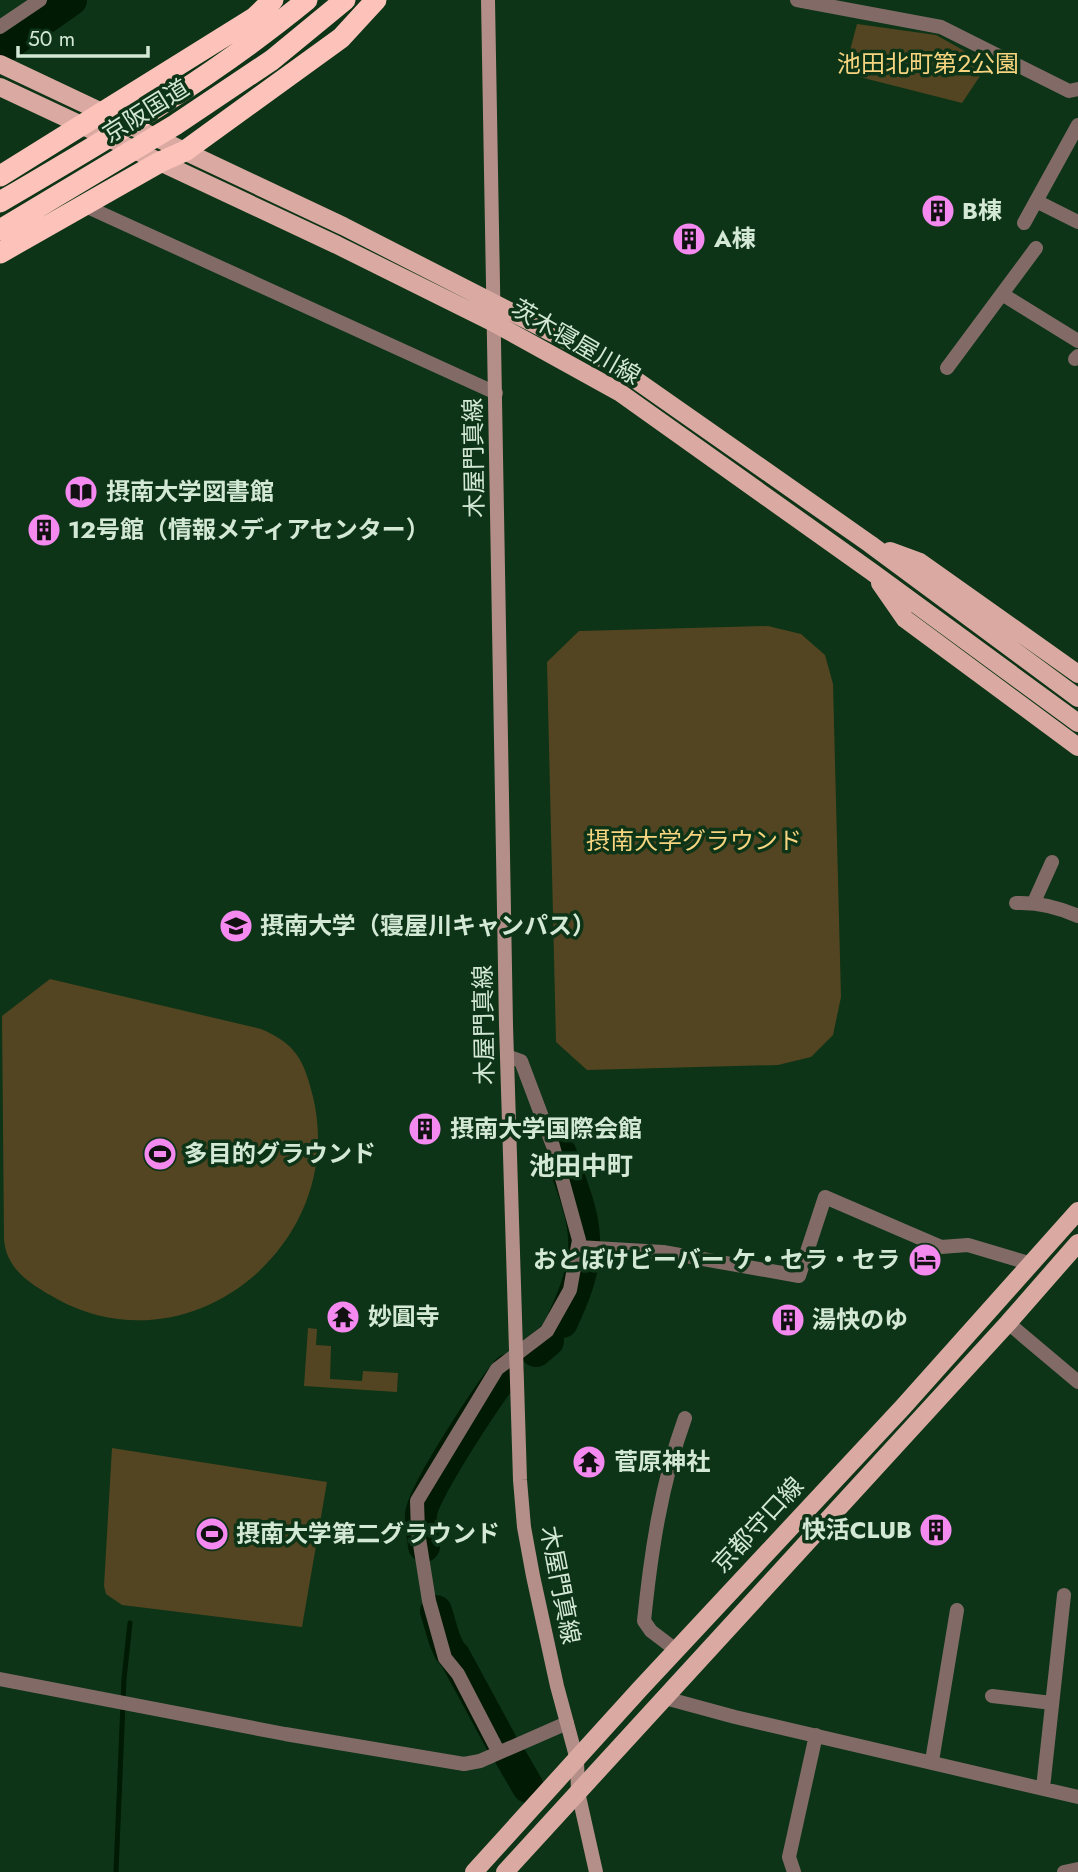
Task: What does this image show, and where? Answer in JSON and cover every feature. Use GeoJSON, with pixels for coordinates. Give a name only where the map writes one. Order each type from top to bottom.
{"type":"FeatureCollection","features":[{"type":"Feature","properties":{"kind":"highway"},"geometry":{"type":"LineString","coordinates":[[0,176],[254,18],[273,0]]}},
{"type":"Feature","properties":{"kind":"highway","name":"京阪国道"},"geometry":{"type":"LineString","coordinates":[[0,202],[165,103],[258,40],[307,0]]}},
{"type":"Feature","properties":{"kind":"highway","name":"京阪国道"},"geometry":{"type":"LineString","coordinates":[[0,230],[175,125],[272,60],[345,0]]}},
{"type":"Feature","properties":{"kind":"highway"},"geometry":{"type":"LineString","coordinates":[[0,253],[160,162],[186,152],[341,38],[376,0]]}},
{"type":"Feature","properties":{"kind":"main road","name":"木屋門真線"},"geometry":{"type":"LineString","coordinates":[[488,0],[507,1056],[517,1425],[524,1527],[577,1760],[578,1792],[596,1872]]}},
{"type":"Feature","properties":{"kind":"main road","name":"茨木寝屋川線"},"geometry":{"type":"LineString","coordinates":[[2,65],[343,226],[613,364],[870,544],[1078,698]]}},
{"type":"Feature","properties":{"kind":"main road","name":"茨木寝屋川線"},"geometry":{"type":"LineString","coordinates":[[0,87],[494,323],[619,392],[872,572],[1071,719]]}},
{"type":"Feature","properties":{"kind":"main road"},"geometry":{"type":"LineString","coordinates":[[870,544],[920,562],[1078,674]]}},
{"type":"Feature","properties":{"kind":"main road"},"geometry":{"type":"LineString","coordinates":[[872,572],[905,619],[1078,747]]}},
{"type":"Feature","properties":{"kind":"main road","name":"京都守口線"},"geometry":{"type":"LineString","coordinates":[[474,1872],[903,1407],[1078,1211]]}},
{"type":"Feature","properties":{"kind":"main road","name":"京都守口線"},"geometry":{"type":"LineString","coordinates":[[505,1872],[1008,1323],[1078,1243]]}},
{"type":"Feature","properties":{"kind":"street"},"geometry":{"type":"LineString","coordinates":[[0,27],[40,0]]}},
{"type":"Feature","properties":{"kind":"street"},"geometry":{"type":"LineString","coordinates":[[797,0],[941,27],[1069,90],[1078,89]]}},
{"type":"Feature","properties":{"kind":"street"},"geometry":{"type":"LineString","coordinates":[[1024,223],[1078,125]]}},
{"type":"Feature","properties":{"kind":"street"},"geometry":{"type":"LineString","coordinates":[[1036,201],[1078,222]]}},
{"type":"Feature","properties":{"kind":"street"},"geometry":{"type":"LineString","coordinates":[[83,205],[496,393]]}},
{"type":"Feature","properties":{"kind":"street"},"geometry":{"type":"LineString","coordinates":[[947,368],[1036,248]]}},
{"type":"Feature","properties":{"kind":"street"},"geometry":{"type":"LineString","coordinates":[[1002,294],[1078,341]]}},
{"type":"Feature","properties":{"kind":"street"},"geometry":{"type":"LineString","coordinates":[[1034,902],[1052,862]]}},
{"type":"Feature","properties":{"kind":"street"},"geometry":{"type":"LineString","coordinates":[[1016,903],[1034,902],[1078,916]]}},
{"type":"Feature","properties":{"kind":"street"},"geometry":{"type":"LineString","coordinates":[[498,1751],[458,1674],[445,1658],[429,1601],[418,1532],[417,1501],[497,1369],[547,1331],[570,1290],[582,1247],[553,1146],[521,1061],[507,1056]]}},
{"type":"Feature","properties":{"kind":"street"},"geometry":{"type":"LineString","coordinates":[[582,1247],[663,1252],[799,1276],[825,1197],[941,1247],[968,1245],[1032,1264]]}},
{"type":"Feature","properties":{"kind":"street"},"geometry":{"type":"LineString","coordinates":[[1008,1323],[1078,1382]]}},
{"type":"Feature","properties":{"kind":"street"},"geometry":{"type":"LineString","coordinates":[[676,1650],[644,1622],[656,1527],[670,1459],[685,1418]]}},
{"type":"Feature","properties":{"kind":"street"},"geometry":{"type":"LineString","coordinates":[[1043,1788],[1064,1595]]}},
{"type":"Feature","properties":{"kind":"street"},"geometry":{"type":"LineString","coordinates":[[932,1761],[957,1610]]}},
{"type":"Feature","properties":{"kind":"street"},"geometry":{"type":"LineString","coordinates":[[0,1679],[130,1705],[464,1764],[480,1761],[567,1723]]}},
{"type":"Feature","properties":{"kind":"street"},"geometry":{"type":"LineString","coordinates":[[992,1696],[1052,1703]]}},
{"type":"Feature","properties":{"kind":"street"},"geometry":{"type":"LineString","coordinates":[[665,1698],[735,1717],[1078,1797]]}},
{"type":"Feature","properties":{"kind":"street"},"geometry":{"type":"LineString","coordinates":[[794,1872],[789,1857],[816,1735]]}},
{"type":"Feature","properties":{"kind":"street"},"geometry":{"type":"LineString","coordinates":[[1064,1872],[1078,1869]]}},
{"type":"Feature","properties":{"kind":"green space","name":"池田北町第２公園"},"geometry":{"type":"Polygon","coordinates":[[[857,24],[936,35],[988,64],[962,103],[844,73],[857,24]]]}},
{"type":"Feature","properties":{"kind":"green space","name":"摂南大学グラウンド"},"geometry":{"type":"Polygon","coordinates":[[[768,626],[801,634],[825,655],[833,684],[841,997],[833,1035],[811,1057],[778,1065],[587,1070],[556,1042],[547,662],[579,631],[768,626]]]}},
{"type":"Feature","properties":{"kind":"green space","name":"多目的グラウンド"},"geometry":{"type":"Polygon","coordinates":[[[50,979],[261,1029],[283,1041],[302,1063],[313,1097],[318,1150],[307,1200],[283,1244],[249,1280],[207,1306],[159,1319],[108,1318],[48,1294],[22,1275],[10,1259],[4,1239],[2,1016],[50,979]]]}},
{"type":"Feature","properties":{"kind":"green space"},"geometry":{"type":"Polygon","coordinates":[[[308,1328],[317,1329],[316,1345],[331,1346],[330,1379],[362,1381],[363,1371],[398,1373],[397,1392],[304,1386],[308,1328]]]}},
{"type":"Feature","properties":{"kind":"green space","name":"摂南大学第二グラウンド"},"geometry":{"type":"Polygon","coordinates":[[[112,1448],[327,1482],[302,1627],[122,1605],[106,1594],[104,1586],[112,1448]]]}},
{"type":"Feature","properties":{"kind":"waterway"},"geometry":{"type":"LineString","coordinates":[[0,50],[71,0]]}},
{"type":"Feature","properties":{"kind":"waterway"},"geometry":{"type":"LineString","coordinates":[[561,1154],[581,1217],[584,1249],[578,1282],[562,1322]]}},
{"type":"Feature","properties":{"kind":"waterway"},"geometry":{"type":"LineString","coordinates":[[536,1351],[548,1341]]}},
{"type":"Feature","properties":{"kind":"waterway"},"geometry":{"type":"LineString","coordinates":[[424,1546],[421,1514],[433,1485],[459,1441],[508,1370]]}},
{"type":"Feature","properties":{"kind":"waterway"},"geometry":{"type":"LineString","coordinates":[[436,1611],[449,1650],[501,1742]]}},
{"type":"Feature","properties":{"kind":"waterway"},"geometry":{"type":"LineString","coordinates":[[116,1872],[124,1679],[130,1623]]}},
{"type":"Feature","properties":{"kind":"waterway"},"geometry":{"type":"LineString","coordinates":[[510,1756],[528,1787]]}},
{"type":"Feature","properties":{"kind":"place","name":"B棟"},"geometry":{"type":"Point","coordinates":[938,211]}},
{"type":"Feature","properties":{"kind":"place","name":"A棟"},"geometry":{"type":"Point","coordinates":[689,239]}},
{"type":"Feature","properties":{"kind":"place","name":"摂南大学図書館"},"geometry":{"type":"Point","coordinates":[81,492]}},
{"type":"Feature","properties":{"kind":"place","name":"12号館（情報メディアセンター）"},"geometry":{"type":"Point","coordinates":[44,530]}},
{"type":"Feature","properties":{"kind":"place","name":"摂南大学（寝屋川キャンパス）"},"geometry":{"type":"Point","coordinates":[236,926]}},
{"type":"Feature","properties":{"kind":"place","name":"摂南大学国際会館"},"geometry":{"type":"Point","coordinates":[425,1129]}},
{"type":"Feature","properties":{"kind":"place","name":"多目的グラウンド"},"geometry":{"type":"Point","coordinates":[160,1154]}},
{"type":"Feature","properties":{"kind":"place","name":"おとぼけビーバー ケ・セラ・セラ"},"geometry":{"type":"Point","coordinates":[925,1260]}},
{"type":"Feature","properties":{"kind":"place","name":"妙圓寺"},"geometry":{"type":"Point","coordinates":[343,1317]}},
{"type":"Feature","properties":{"kind":"place","name":"湯快のゆ"},"geometry":{"type":"Point","coordinates":[788,1320]}},
{"type":"Feature","properties":{"kind":"place","name":"菅原神社"},"geometry":{"type":"Point","coordinates":[589,1462]}},
{"type":"Feature","properties":{"kind":"place","name":"快活CLUB"},"geometry":{"type":"Point","coordinates":[936,1530]}},
{"type":"Feature","properties":{"kind":"place","name":"摂南大学第二グラウンド"},"geometry":{"type":"Point","coordinates":[212,1534]}},
{"type":"Feature","properties":{"kind":"district","name":"池田中町"},"geometry":{"type":"Point","coordinates":[581,1166]}}]}
